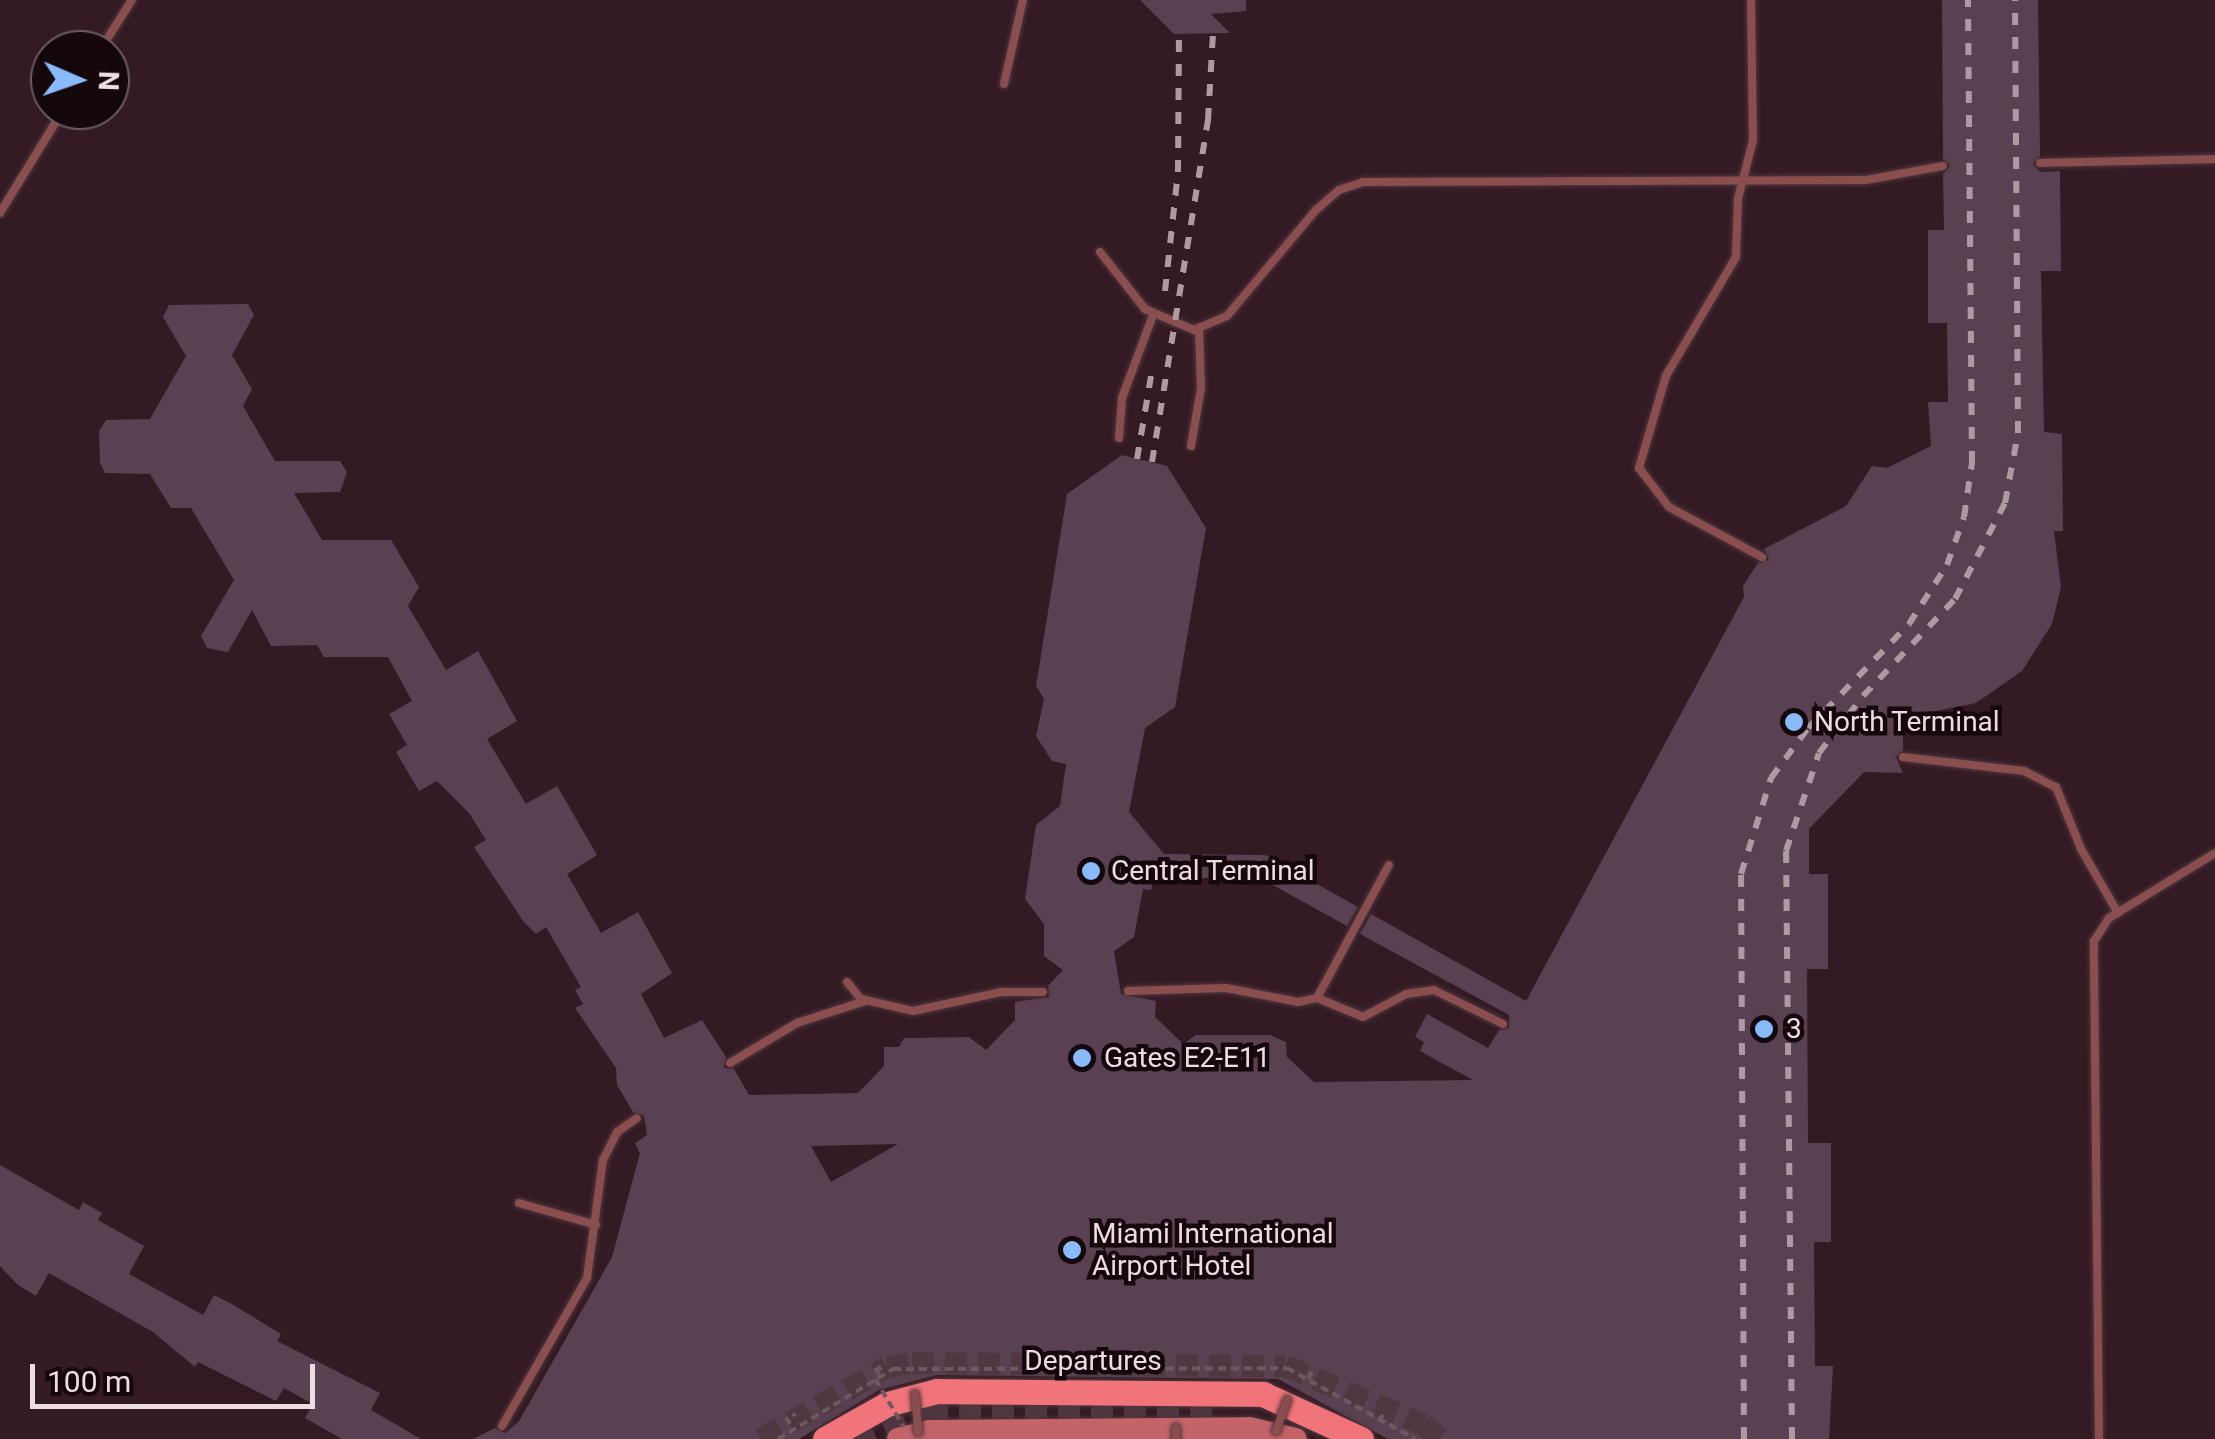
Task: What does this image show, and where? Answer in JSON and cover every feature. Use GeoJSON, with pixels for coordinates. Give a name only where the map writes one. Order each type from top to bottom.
{"type":"FeatureCollection","features":[{"type":"Feature","properties":{"kind":"main road","name":"Departures"},"geometry":{"type":"LineString","coordinates":[[825,1439],[914,1394],[1214,1392],[1287,1400],[1370,1430]]}},
{"type":"Feature","properties":{"kind":"main road"},"geometry":{"type":"LineString","coordinates":[[909,1437],[1286,1435]]}},
{"type":"Feature","properties":{"kind":"lane"},"geometry":{"type":"LineString","coordinates":[[113,30],[132,0]]}},
{"type":"Feature","properties":{"kind":"lane"},"geometry":{"type":"LineString","coordinates":[[1004,84],[1022,0]]}},
{"type":"Feature","properties":{"kind":"lane"},"geometry":{"type":"LineString","coordinates":[[1752,0],[1753,140],[1744,178],[1736,257],[1666,376],[1639,468],[1670,508],[1762,557]]}},
{"type":"Feature","properties":{"kind":"lane"},"geometry":{"type":"LineString","coordinates":[[0,213],[51,130]]}},
{"type":"Feature","properties":{"kind":"lane"},"geometry":{"type":"LineString","coordinates":[[2040,163],[2215,159]]}},
{"type":"Feature","properties":{"kind":"lane"},"geometry":{"type":"LineString","coordinates":[[1100,252],[1153,316],[1199,329],[1227,316],[1316,210],[1351,185],[1744,178],[1866,180],[1944,166]]}},
{"type":"Feature","properties":{"kind":"lane"},"geometry":{"type":"LineString","coordinates":[[1119,438],[1122,398],[1153,316]]}},
{"type":"Feature","properties":{"kind":"lane"},"geometry":{"type":"LineString","coordinates":[[1191,446],[1202,388],[1199,329]]}},
{"type":"Feature","properties":{"kind":"lane"},"geometry":{"type":"LineString","coordinates":[[1903,758],[2024,771],[2056,786],[2080,849],[2118,913]]}},
{"type":"Feature","properties":{"kind":"lane"},"geometry":{"type":"LineString","coordinates":[[2098,1439],[2093,948],[2099,928],[2118,913],[2215,852]]}},
{"type":"Feature","properties":{"kind":"lane"},"geometry":{"type":"LineString","coordinates":[[1317,998],[1388,865]]}},
{"type":"Feature","properties":{"kind":"lane"},"geometry":{"type":"LineString","coordinates":[[847,982],[865,1001]]}},
{"type":"Feature","properties":{"kind":"lane"},"geometry":{"type":"LineString","coordinates":[[1128,991],[1226,988],[1298,1002],[1317,998],[1363,1017],[1406,994],[1434,990],[1503,1024]]}},
{"type":"Feature","properties":{"kind":"lane"},"geometry":{"type":"LineString","coordinates":[[730,1063],[797,1023],[865,1001],[920,1011],[1002,992],[1044,992]]}},
{"type":"Feature","properties":{"kind":"lane"},"geometry":{"type":"LineString","coordinates":[[502,1426],[587,1278],[602,1160],[617,1132],[637,1118]]}},
{"type":"Feature","properties":{"kind":"lane"},"geometry":{"type":"LineString","coordinates":[[519,1203],[596,1224]]}},
{"type":"Feature","properties":{"kind":"lane"},"geometry":{"type":"LineString","coordinates":[[909,1437],[914,1394]]}},
{"type":"Feature","properties":{"kind":"lane"},"geometry":{"type":"LineString","coordinates":[[1286,1435],[1287,1400]]}},
{"type":"Feature","properties":{"kind":"path"},"geometry":{"type":"LineString","coordinates":[[1139,1358],[1140,1366]]}},
{"type":"Feature","properties":{"kind":"path"},"geometry":{"type":"LineString","coordinates":[[1037,1367],[1042,1360]]}},
{"type":"Feature","properties":{"kind":"path"},"geometry":{"type":"LineString","coordinates":[[778,1439],[878,1372],[893,1368],[1287,1368],[1415,1439]]}},
{"type":"Feature","properties":{"kind":"path"},"geometry":{"type":"LineString","coordinates":[[1308,1378],[1312,1371]]}},
{"type":"Feature","properties":{"kind":"path"},"geometry":{"type":"LineString","coordinates":[[878,1372],[909,1437]]}},
{"type":"Feature","properties":{"kind":"path"},"geometry":{"type":"LineString","coordinates":[[1370,1430],[1386,1410]]}},
{"type":"Feature","properties":{"kind":"path"},"geometry":{"type":"LineString","coordinates":[[786,1417],[792,1428]]}},
{"type":"Feature","properties":{"kind":"building"},"geometry":{"type":"Polygon","coordinates":[[[1140,0],[1246,0],[1246,11],[1211,14],[1230,33],[1174,34],[1140,0]]]}},
{"type":"Feature","properties":{"kind":"building"},"geometry":{"type":"Polygon","coordinates":[[[1942,0],[2038,0],[2040,156],[2033,164],[2040,172],[2060,171],[2061,271],[2041,271],[2044,432],[2062,434],[2063,531],[2054,531],[2061,587],[2052,624],[2022,671],[1976,703],[1921,714],[1903,730],[1903,750],[1896,757],[1903,773],[1864,772],[1809,829],[1809,874],[1828,874],[1828,969],[1807,969],[1808,1143],[1831,1143],[1831,1242],[1814,1242],[1815,1366],[1833,1366],[1829,1439],[1388,1439],[1278,1379],[937,1375],[879,1390],[799,1439],[473,1439],[495,1428],[505,1433],[519,1421],[612,1257],[640,1153],[635,1143],[647,1135],[644,1116],[633,1112],[617,1085],[616,1068],[575,1008],[583,1004],[575,990],[581,987],[546,927],[536,934],[523,921],[474,847],[486,840],[469,813],[437,781],[419,791],[396,752],[407,745],[389,714],[412,701],[388,657],[324,657],[317,645],[271,646],[252,610],[228,652],[207,648],[201,636],[234,580],[191,508],[171,508],[150,474],[105,473],[100,463],[99,431],[106,420],[150,419],[186,356],[163,317],[169,305],[248,304],[254,315],[232,355],[252,389],[243,406],[275,461],[340,461],[347,472],[340,492],[294,493],[322,540],[391,540],[419,587],[408,606],[446,670],[478,651],[517,721],[487,739],[526,804],[557,786],[597,855],[567,874],[601,933],[638,912],[672,973],[641,994],[664,1038],[702,1020],[726,1057],[724,1068],[734,1069],[749,1095],[858,1093],[884,1066],[884,1047],[899,1047],[904,1038],[969,1037],[986,1050],[1015,1020],[1015,1002],[1049,997],[1048,986],[1063,970],[1044,956],[1044,924],[1025,899],[1036,825],[1060,806],[1066,764],[1052,761],[1036,736],[1044,699],[1036,686],[1067,494],[1122,455],[1167,466],[1206,528],[1175,707],[1145,728],[1129,812],[1164,854],[1265,855],[1358,907],[1347,926],[1258,877],[1153,879],[1151,890],[1143,889],[1134,937],[1114,951],[1121,994],[1156,1001],[1155,1017],[1183,1044],[1196,1035],[1270,1035],[1286,1042],[1287,1057],[1314,1082],[1473,1080],[1420,1051],[1424,1042],[1415,1037],[1427,1014],[1488,1048],[1499,1030],[1509,1028],[1509,1015],[1360,934],[1371,914],[1526,1001],[1744,597],[1743,586],[1758,563],[1769,560],[1764,549],[1846,506],[1872,466],[1887,468],[1931,446],[1928,402],[1948,402],[1947,323],[1928,323],[1928,230],[1944,230],[1943,174],[1950,166],[1943,159],[1942,0]],[[898,1144],[811,1146],[831,1182],[898,1144]]]}},
{"type":"Feature","properties":{"kind":"building"},"geometry":{"type":"Polygon","coordinates":[[[0,1165],[79,1210],[83,1202],[102,1213],[98,1220],[144,1246],[129,1274],[203,1315],[214,1295],[232,1304],[281,1334],[277,1341],[380,1393],[371,1410],[421,1439],[342,1439],[305,1418],[313,1404],[284,1388],[276,1401],[198,1362],[195,1367],[153,1332],[49,1273],[36,1296],[18,1285],[0,1266],[0,1165]]]}},
{"type":"Feature","properties":{"kind":"tunnel"},"geometry":{"type":"LineString","coordinates":[[761,1439],[887,1367],[912,1363],[1285,1366],[1423,1424],[1440,1439]]}},
{"type":"Feature","properties":{"kind":"tunnel"},"geometry":{"type":"LineString","coordinates":[[853,1439],[926,1409],[1221,1406]]}},
{"type":"Feature","properties":{"kind":"railway"},"geometry":{"type":"LineString","coordinates":[[1744,1439],[1741,874],[1771,778],[1808,728],[1909,624],[1947,565],[1964,517],[1972,463],[1968,0]]}},
{"type":"Feature","properties":{"kind":"railway"},"geometry":{"type":"LineString","coordinates":[[1792,1439],[1786,851],[1819,753],[1863,696],[1955,599],[2005,503],[2018,433],[2015,0]]}},
{"type":"Feature","properties":{"kind":"railway"},"geometry":{"type":"LineString","coordinates":[[1165,291],[1178,172],[1179,33]]}},
{"type":"Feature","properties":{"kind":"railway"},"geometry":{"type":"LineString","coordinates":[[1152,462],[1208,120],[1213,33]]}},
{"type":"Feature","properties":{"kind":"railway"},"geometry":{"type":"LineString","coordinates":[[1137,459],[1152,370]]}},
{"type":"Feature","properties":{"kind":"place","name":"North Terminal"},"geometry":{"type":"Point","coordinates":[1794,722]}},
{"type":"Feature","properties":{"kind":"place","name":"Central Terminal"},"geometry":{"type":"Point","coordinates":[1091,871]}},
{"type":"Feature","properties":{"kind":"place","name":"3"},"geometry":{"type":"Point","coordinates":[1764,1029]}},
{"type":"Feature","properties":{"kind":"place","name":"Gates E2-E11"},"geometry":{"type":"Point","coordinates":[1082,1058]}},
{"type":"Feature","properties":{"kind":"place","name":"Miami International Airport Hotel"},"geometry":{"type":"Point","coordinates":[1072,1250]}}]}
